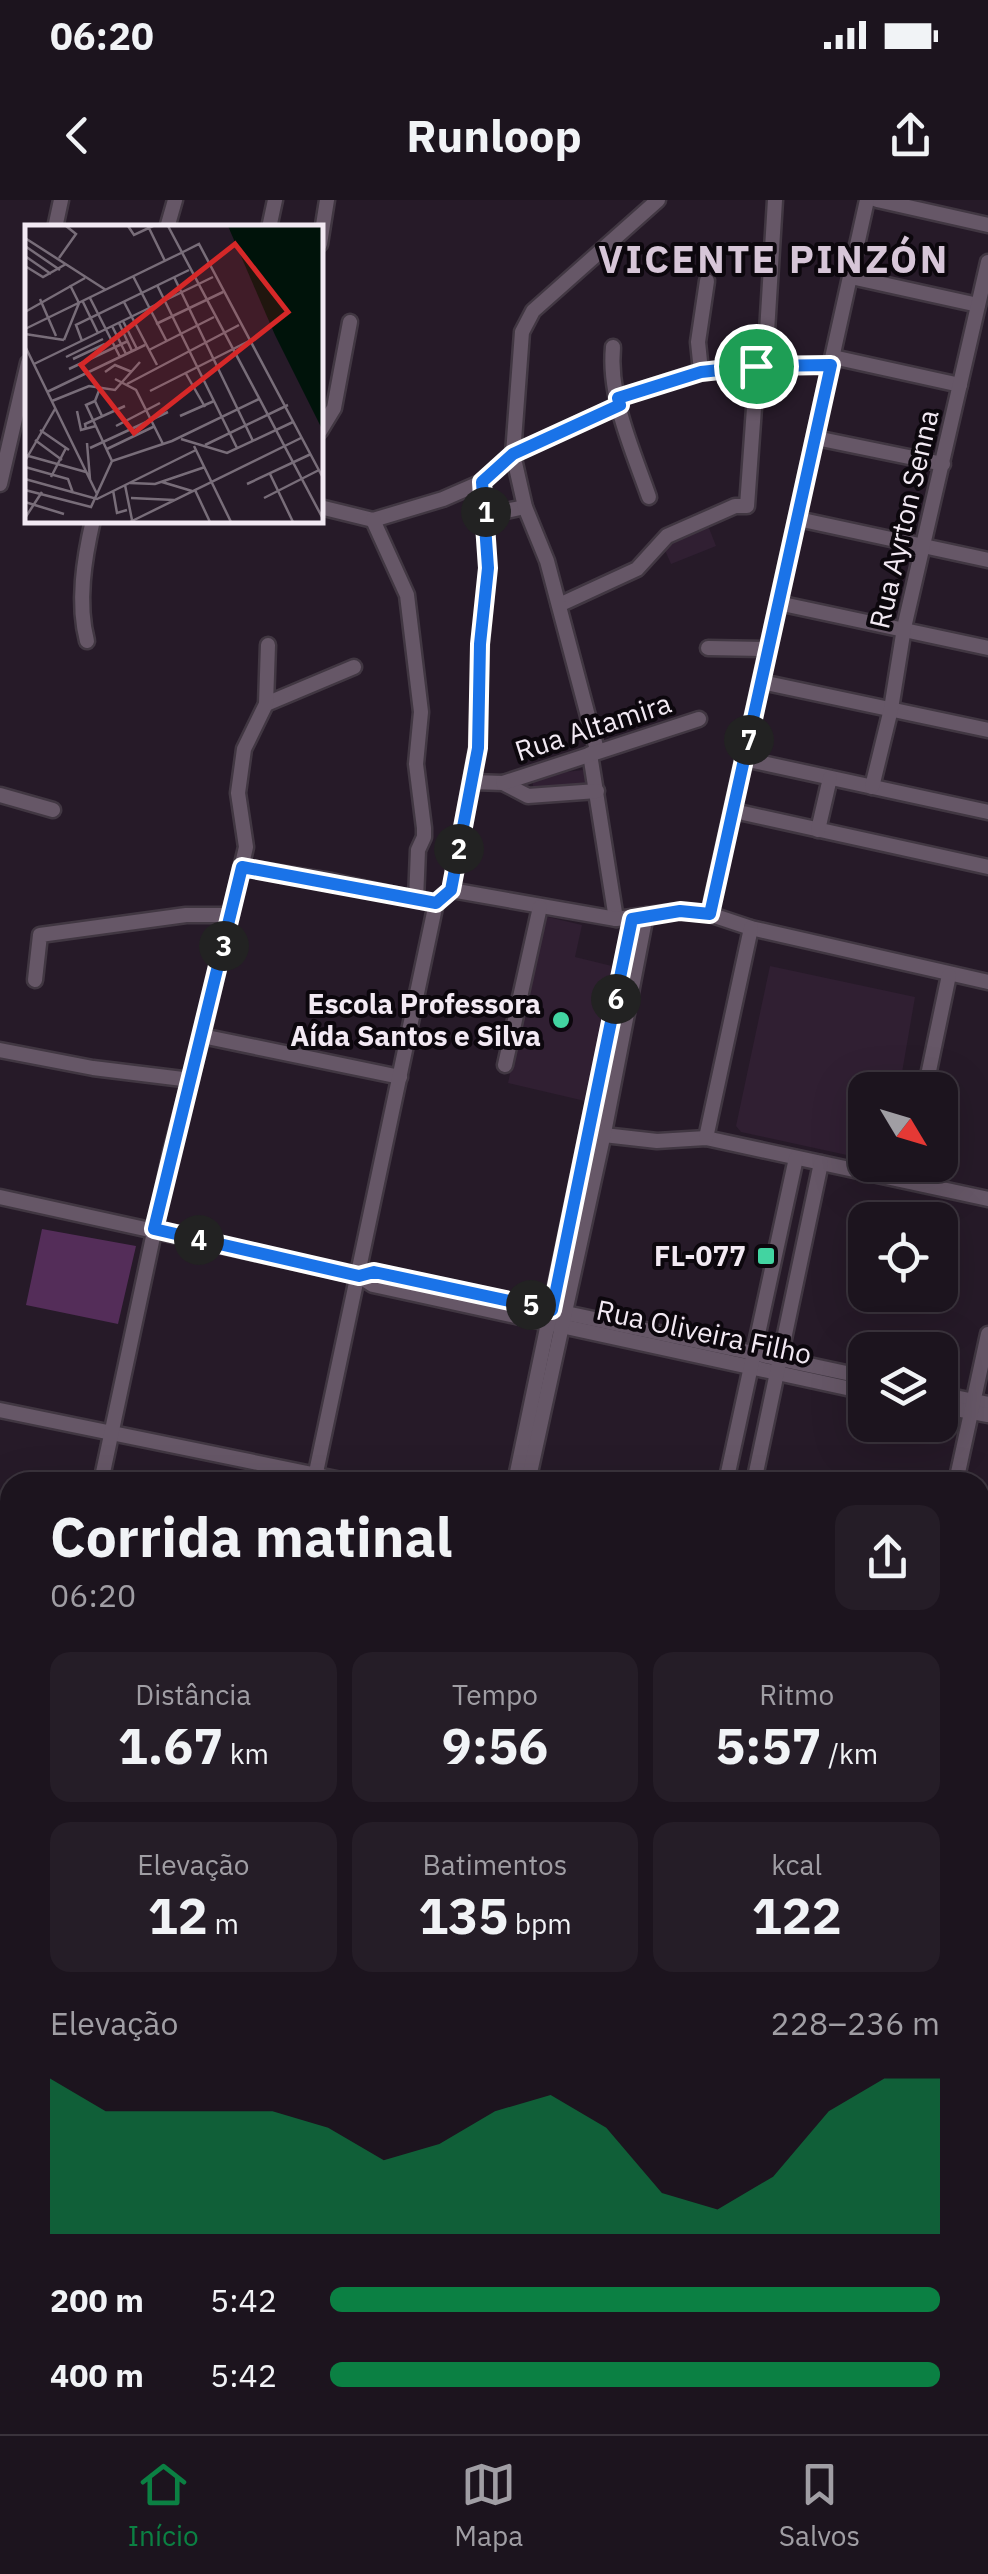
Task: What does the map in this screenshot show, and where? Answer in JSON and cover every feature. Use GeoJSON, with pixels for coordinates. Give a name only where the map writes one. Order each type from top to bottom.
{"type":"FeatureCollection","features":[{"type":"Feature","properties":{"kind":"street"},"geometry":{"type":"LineString","coordinates":[[56,225],[61,200]]}},
{"type":"Feature","properties":{"kind":"street"},"geometry":{"type":"LineString","coordinates":[[168,225],[174,200]]}},
{"type":"Feature","properties":{"kind":"street"},"geometry":{"type":"LineString","coordinates":[[270,225],[275,200]]}},
{"type":"Feature","properties":{"kind":"street"},"geometry":{"type":"LineString","coordinates":[[322,231],[327,200]]}},
{"type":"Feature","properties":{"kind":"street"},"geometry":{"type":"LineString","coordinates":[[559,605],[637,569],[667,536],[734,506],[742,508],[748,501],[776,200]]}},
{"type":"Feature","properties":{"kind":"street"},"geometry":{"type":"LineString","coordinates":[[710,914],[867,200]]}},
{"type":"Feature","properties":{"kind":"street"},"geometry":{"type":"LineString","coordinates":[[877,200],[988,226]]}},
{"type":"Feature","properties":{"kind":"street"},"geometry":{"type":"LineString","coordinates":[[530,1472],[557,1318],[597,1134],[631,918],[598,791],[593,752],[548,561],[525,506],[513,454],[520,352],[527,320],[539,304],[650,203]]}},
{"type":"Feature","properties":{"kind":"street","name":"Rua Ayrton Senna"},"geometry":{"type":"LineString","coordinates":[[872,787],[904,628],[988,262]]}},
{"type":"Feature","properties":{"kind":"street"},"geometry":{"type":"LineString","coordinates":[[850,278],[978,305]]}},
{"type":"Feature","properties":{"kind":"street"},"geometry":{"type":"LineString","coordinates":[[701,372],[698,342],[708,281]]}},
{"type":"Feature","properties":{"kind":"street"},"geometry":{"type":"LineString","coordinates":[[322,428],[334,408],[350,322]]}},
{"type":"Feature","properties":{"kind":"street"},"geometry":{"type":"LineString","coordinates":[[613,347],[619,402],[649,497]]}},
{"type":"Feature","properties":{"kind":"street"},"geometry":{"type":"LineString","coordinates":[[969,348],[988,352]]}},
{"type":"Feature","properties":{"kind":"street"},"geometry":{"type":"LineString","coordinates":[[322,507],[373,520],[442,499],[482,482],[513,454],[619,402],[701,372],[832,361],[960,385]]}},
{"type":"Feature","properties":{"kind":"street"},"geometry":{"type":"LineString","coordinates":[[0,484],[25,374]]}},
{"type":"Feature","properties":{"kind":"street"},"geometry":{"type":"LineString","coordinates":[[816,438],[943,464]]}},
{"type":"Feature","properties":{"kind":"street"},"geometry":{"type":"LineString","coordinates":[[316,1472],[436,903],[451,890],[474,782],[488,568],[482,482]]}},
{"type":"Feature","properties":{"kind":"street"},"geometry":{"type":"LineString","coordinates":[[486,515],[525,506]]}},
{"type":"Feature","properties":{"kind":"street"},"geometry":{"type":"LineString","coordinates":[[798,518],[988,560]]}},
{"type":"Feature","properties":{"kind":"street"},"geometry":{"type":"LineString","coordinates":[[373,520],[405,586],[414,644],[420,712],[416,764],[424,828],[418,850],[416,900]]}},
{"type":"Feature","properties":{"kind":"street"},"geometry":{"type":"LineString","coordinates":[[87,641],[82,624],[82,595],[93,522]]}},
{"type":"Feature","properties":{"kind":"street"},"geometry":{"type":"LineString","coordinates":[[778,603],[988,648]]}},
{"type":"Feature","properties":{"kind":"street"},"geometry":{"type":"LineString","coordinates":[[102,1472],[154,1229],[242,867],[246,847],[238,794],[243,756],[266,704],[268,644]]}},
{"type":"Feature","properties":{"kind":"street"},"geometry":{"type":"LineString","coordinates":[[708,648],[768,650]]}},
{"type":"Feature","properties":{"kind":"street"},"geometry":{"type":"LineString","coordinates":[[266,704],[354,667]]}},
{"type":"Feature","properties":{"kind":"street"},"geometry":{"type":"LineString","coordinates":[[762,682],[988,730]]}},
{"type":"Feature","properties":{"kind":"street","name":"Rua Altamira"},"geometry":{"type":"LineString","coordinates":[[503,783],[699,718]]}},
{"type":"Feature","properties":{"kind":"street"},"geometry":{"type":"LineString","coordinates":[[744,760],[988,812]]}},
{"type":"Feature","properties":{"kind":"street"},"geometry":{"type":"LineString","coordinates":[[818,830],[830,778]]}},
{"type":"Feature","properties":{"kind":"street"},"geometry":{"type":"LineString","coordinates":[[474,782],[503,783],[528,796],[598,791]]}},
{"type":"Feature","properties":{"kind":"street"},"geometry":{"type":"LineString","coordinates":[[0,795],[53,810]]}},
{"type":"Feature","properties":{"kind":"street"},"geometry":{"type":"LineString","coordinates":[[734,811],[988,867]]}},
{"type":"Feature","properties":{"kind":"street"},"geometry":{"type":"LineString","coordinates":[[242,867],[436,903]]}},
{"type":"Feature","properties":{"kind":"street"},"geometry":{"type":"LineString","coordinates":[[451,890],[540,907],[631,918],[680,911],[710,914],[751,928],[988,982]]}},
{"type":"Feature","properties":{"kind":"street"},"geometry":{"type":"LineString","coordinates":[[506,1066],[540,907]]}},
{"type":"Feature","properties":{"kind":"street"},"geometry":{"type":"LineString","coordinates":[[35,980],[40,935],[186,915],[231,915]]}},
{"type":"Feature","properties":{"kind":"street"},"geometry":{"type":"LineString","coordinates":[[706,1138],[751,928]]}},
{"type":"Feature","properties":{"kind":"street"},"geometry":{"type":"LineString","coordinates":[[929,1072],[949,975]]}},
{"type":"Feature","properties":{"kind":"street"},"geometry":{"type":"LineString","coordinates":[[202,1036],[400,1077]]}},
{"type":"Feature","properties":{"kind":"street"},"geometry":{"type":"LineString","coordinates":[[0,1050],[93,1068],[191,1080]]}},
{"type":"Feature","properties":{"kind":"street"},"geometry":{"type":"LineString","coordinates":[[597,1134],[657,1142],[706,1138],[848,1169]]}},
{"type":"Feature","properties":{"kind":"street"},"geometry":{"type":"LineString","coordinates":[[728,1472],[796,1158]]}},
{"type":"Feature","properties":{"kind":"street"},"geometry":{"type":"LineString","coordinates":[[756,1472],[821,1163]]}},
{"type":"Feature","properties":{"kind":"street"},"geometry":{"type":"LineString","coordinates":[[906,1182],[988,1199]]}},
{"type":"Feature","properties":{"kind":"street","name":"Rua Oliveira Filho"},"geometry":{"type":"LineString","coordinates":[[0,1197],[359,1276],[373,1286],[460,1297],[752,1360],[779,1358],[848,1374]]}},
{"type":"Feature","properties":{"kind":"street"},"geometry":{"type":"LineString","coordinates":[[518,1472],[557,1318]]}},
{"type":"Feature","properties":{"kind":"street"},"geometry":{"type":"LineString","coordinates":[[959,1472],[978,1406],[988,1334]]}},
{"type":"Feature","properties":{"kind":"street","name":"Rua Oliveira Filho"},"geometry":{"type":"LineString","coordinates":[[752,1360],[776,1374],[848,1389]]}},
{"type":"Feature","properties":{"kind":"street"},"geometry":{"type":"LineString","coordinates":[[978,1406],[988,1415]]}},
{"type":"Feature","properties":{"kind":"street"},"geometry":{"type":"LineString","coordinates":[[0,1410],[282,1472]]}},
{"type":"Feature","properties":{"kind":"shaded area"},"geometry":{"type":"Polygon","coordinates":[[[707,523],[716,546],[671,564],[661,541],[707,523]]]}},
{"type":"Feature","properties":{"kind":"shaded area"},"geometry":{"type":"Polygon","coordinates":[[[591,769],[594,788],[534,794],[532,776],[591,769]]]}},
{"type":"Feature","properties":{"kind":"shaded area","name":"Escola Professora Aída Santos e Silva"},"geometry":{"type":"Polygon","coordinates":[[[548,917],[582,925],[575,957],[612,966],[585,1101],[508,1083],[543,921],[548,917]]]}},
{"type":"Feature","properties":{"kind":"shaded area"},"geometry":{"type":"Polygon","coordinates":[[[770,966],[915,997],[902,1072],[848,1072],[848,1155],[741,1132],[736,1126],[770,966]]]}},
{"type":"Feature","properties":{"kind":"shaded area"},"geometry":{"type":"Polygon","coordinates":[[[42,1229],[136,1246],[118,1324],[26,1305],[42,1229]]]}},
{"type":"Feature","properties":{"kind":"place","name":"Escola Professora Aída Santos e Silva"},"geometry":{"type":"Point","coordinates":[561,1020]}},
{"type":"Feature","properties":{"kind":"place","name":"FL-077"},"geometry":{"type":"Point","coordinates":[766,1256]}},
{"type":"Feature","properties":{"kind":"district","name":"VICENTE PINZÓN"},"geometry":{"type":"Point","coordinates":[774,260]}},
{"type":"Feature","properties":{"kind":"route"},"geometry":{"type":"LineString","coordinates":[[831,365],[710,914],[680,911],[632,919],[552,1310],[374,1272],[359,1276],[154,1229],[242,867],[436,903],[451,890],[478,748],[480,644],[488,568],[482,482],[513,454],[620,405],[618,398],[701,372],[756,366],[831,365]]}}]}
